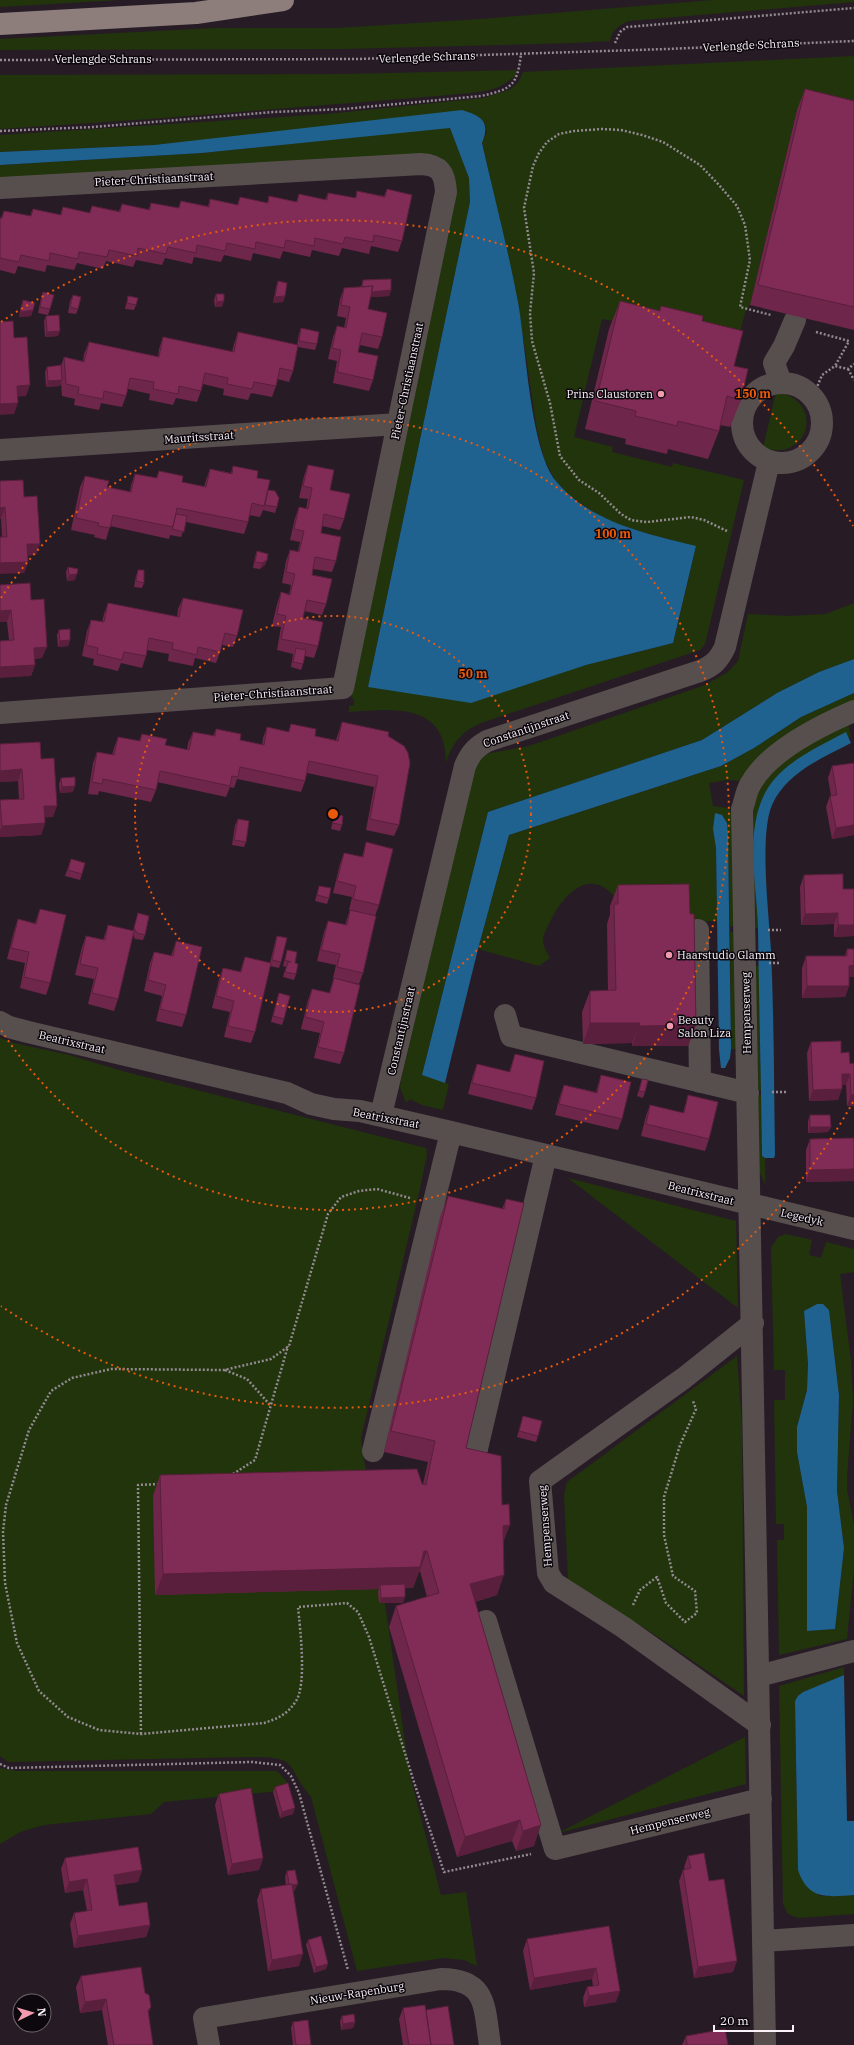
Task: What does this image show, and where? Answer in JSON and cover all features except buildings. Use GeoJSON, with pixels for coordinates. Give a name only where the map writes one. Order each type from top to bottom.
{"type":"FeatureCollection","features":[{"type":"Feature","properties":{"kind":"main road"},"geometry":{"type":"LineString","coordinates":[[0,24],[196,13],[283,0]]}},
{"type":"Feature","properties":{"kind":"street","name":"Pieter-Christiaanstraat"},"geometry":{"type":"LineString","coordinates":[[0,188],[421,164],[430,165],[439,169],[445,179],[446,192],[343,688],[0,713]]}},
{"type":"Feature","properties":{"kind":"street"},"geometry":{"type":"LineString","coordinates":[[781,383],[774,363],[784,346],[794,323]]}},
{"type":"Feature","properties":{"kind":"street"},"geometry":{"type":"LineString","coordinates":[[781,383],[793,384],[804,389],[813,397],[820,408],[823,420],[822,433],[817,445],[808,455],[796,462],[782,464],[769,462],[757,455],[747,444],[743,431],[742,417],[747,404],[755,393],[768,386],[781,383]]}},
{"type":"Feature","properties":{"kind":"street","name":"Mauritsstraat"},"geometry":{"type":"LineString","coordinates":[[0,450],[398,424]]}},
{"type":"Feature","properties":{"kind":"street","name":"Constantijnstraat"},"geometry":{"type":"LineString","coordinates":[[381,1115],[463,774],[470,755],[477,746],[487,741],[712,666],[720,658],[725,647],[769,462]]}},
{"type":"Feature","properties":{"kind":"street","name":"Hempenserweg"},"geometry":{"type":"LineString","coordinates":[[765,2045],[753,1323],[742,809],[750,785],[767,763],[790,744],[854,711]]}},
{"type":"Feature","properties":{"kind":"street"},"geometry":{"type":"LineString","coordinates":[[698,930],[700,1082]]}},
{"type":"Feature","properties":{"kind":"street"},"geometry":{"type":"LineString","coordinates":[[505,1015],[511,1036],[748,1093]]}},
{"type":"Feature","properties":{"kind":"street","name":"Beatrixstraat"},"geometry":{"type":"LineString","coordinates":[[0,1022],[9,1027],[28,1032],[287,1093],[311,1104],[334,1109],[360,1111],[381,1115],[750,1205]]}},
{"type":"Feature","properties":{"kind":"street"},"geometry":{"type":"LineString","coordinates":[[373,1451],[451,1132]]}},
{"type":"Feature","properties":{"kind":"street"},"geometry":{"type":"LineString","coordinates":[[476,1453],[546,1155]]}},
{"type":"Feature","properties":{"kind":"street","name":"Legedyk"},"geometry":{"type":"LineString","coordinates":[[750,1205],[854,1230]]}},
{"type":"Feature","properties":{"kind":"street","name":"Hempenserweg"},"geometry":{"type":"LineString","coordinates":[[753,1323],[684,1378],[540,1481],[548,1573],[554,1583],[623,1627],[760,1725]]}},
{"type":"Feature","properties":{"kind":"street"},"geometry":{"type":"LineString","coordinates":[[486,1621],[555,1849]]}},
{"type":"Feature","properties":{"kind":"street"},"geometry":{"type":"LineString","coordinates":[[759,1676],[854,1651]]}},
{"type":"Feature","properties":{"kind":"street","name":"Hempenserweg"},"geometry":{"type":"LineString","coordinates":[[555,1849],[761,1799]]}},
{"type":"Feature","properties":{"kind":"street"},"geometry":{"type":"LineString","coordinates":[[763,1940],[854,1935]]}},
{"type":"Feature","properties":{"kind":"street","name":"Nieuw-Rapenburg"},"geometry":{"type":"LineString","coordinates":[[209,2045],[204,2018],[441,1979],[457,1979],[470,1984],[478,1992],[483,2005],[490,2045]]}},
{"type":"Feature","properties":{"kind":"path"},"geometry":{"type":"LineString","coordinates":[[615,43],[620,32],[627,28],[854,8]]}},
{"type":"Feature","properties":{"kind":"path","name":"Verlengde Schrans"},"geometry":{"type":"LineString","coordinates":[[0,60],[358,59],[521,54],[854,40]]}},
{"type":"Feature","properties":{"kind":"path"},"geometry":{"type":"LineString","coordinates":[[0,131],[93,126],[273,112],[344,109],[481,96],[501,92],[516,80],[519,73],[521,54]]}},
{"type":"Feature","properties":{"kind":"path"},"geometry":{"type":"LineString","coordinates":[[750,538],[718,528],[704,520],[691,517],[647,522],[631,520],[621,514],[599,493],[579,480],[560,456],[550,403],[532,341],[530,313],[534,273],[524,208],[533,166],[539,153],[548,142],[559,134],[602,129],[621,130],[642,135],[679,151],[700,165],[737,206],[745,225],[750,260],[740,307],[850,341],[835,366],[822,375],[813,397]]}},
{"type":"Feature","properties":{"kind":"path"},"geometry":{"type":"LineString","coordinates":[[848,369],[854,364]]}},
{"type":"Feature","properties":{"kind":"path"},"geometry":{"type":"LineString","coordinates":[[835,366],[848,369],[854,380]]}},
{"type":"Feature","properties":{"kind":"path"},"geometry":{"type":"LineString","coordinates":[[776,930],[781,930]]}},
{"type":"Feature","properties":{"kind":"path"},"geometry":{"type":"LineString","coordinates":[[772,963],[780,963]]}},
{"type":"Feature","properties":{"kind":"path"},"geometry":{"type":"LineString","coordinates":[[778,1092],[786,1092]]}},
{"type":"Feature","properties":{"kind":"path"},"geometry":{"type":"LineString","coordinates":[[229,1477],[255,1460],[328,1214],[341,1197],[359,1191],[377,1189],[416,1199]]}},
{"type":"Feature","properties":{"kind":"path"},"geometry":{"type":"LineString","coordinates":[[288,1346],[272,1359],[224,1370],[111,1369],[72,1378],[51,1391],[29,1430],[6,1505],[2,1532],[5,1583],[18,1643],[39,1691],[68,1717],[99,1730],[141,1734],[264,1723],[275,1720],[286,1714],[296,1700],[301,1684],[301,1638],[298,1607],[347,1603],[358,1612],[369,1637],[413,1779],[444,1872],[555,1849]]}},
{"type":"Feature","properties":{"kind":"path"},"geometry":{"type":"LineString","coordinates":[[224,1370],[247,1380],[271,1406]]}},
{"type":"Feature","properties":{"kind":"path"},"geometry":{"type":"LineString","coordinates":[[623,1627],[640,1590],[657,1577],[666,1603],[685,1622],[697,1613],[695,1591],[672,1576],[664,1535],[664,1497],[680,1445],[696,1408],[684,1378]]}},
{"type":"Feature","properties":{"kind":"path"},"geometry":{"type":"LineString","coordinates":[[141,1734],[138,1485],[161,1484]]}},
{"type":"Feature","properties":{"kind":"path"},"geometry":{"type":"LineString","coordinates":[[0,1764],[8,1768],[252,1762],[280,1765],[291,1776],[299,1793],[349,1974],[352,1994]]}},
{"type":"Feature","properties":{"kind":"green space"},"geometry":{"type":"Polygon","coordinates":[[[0,0],[120,0],[0,7],[0,0]]]}},
{"type":"Feature","properties":{"kind":"green space"},"geometry":{"type":"Polygon","coordinates":[[[713,0],[854,0],[854,2],[629,21],[616,28],[610,41],[343,49],[0,50],[0,39],[215,28],[336,28],[481,19],[713,0]]]}},
{"type":"Feature","properties":{"kind":"green space"},"geometry":{"type":"Polygon","coordinates":[[[854,56],[854,124],[797,110],[750,305],[745,313],[737,344],[602,319],[574,437],[613,447],[612,452],[672,467],[673,463],[744,480],[705,644],[700,650],[474,726],[459,738],[451,749],[446,763],[444,743],[437,729],[427,719],[414,714],[399,711],[383,710],[349,712],[349,706],[354,705],[353,698],[351,698],[455,203],[453,178],[448,165],[444,160],[437,156],[428,154],[0,178],[0,165],[202,153],[450,127],[469,178],[470,202],[368,687],[586,665],[673,643],[696,547],[605,520],[570,496],[555,480],[544,459],[536,425],[518,302],[482,142],[487,132],[484,122],[154,145],[0,152],[0,135],[327,114],[483,98],[509,90],[518,83],[523,72],[854,56]]]}},
{"type":"Feature","properties":{"kind":"green space"},"geometry":{"type":"Polygon","coordinates":[[[516,70],[516,75],[501,86],[477,92],[164,118],[0,129],[0,75],[345,74],[516,70]]]}},
{"type":"Feature","properties":{"kind":"green space"},"geometry":{"type":"Polygon","coordinates":[[[776,392],[791,397],[801,406],[806,417],[806,428],[801,439],[792,447],[779,450],[763,448],[776,392]]]}},
{"type":"Feature","properties":{"kind":"green space"},"geometry":{"type":"Polygon","coordinates":[[[854,603],[854,659],[819,672],[777,693],[702,740],[488,812],[422,1075],[449,1084],[443,1110],[422,1105],[410,1099],[406,1103],[400,1088],[401,1080],[472,780],[478,761],[481,757],[490,753],[529,746],[705,685],[728,672],[738,661],[748,614],[789,616],[826,614],[854,603]]]}},
{"type":"Feature","properties":{"kind":"green space"},"geometry":{"type":"Polygon","coordinates":[[[854,693],[854,704],[742,781],[727,780],[709,783],[713,806],[728,808],[733,815],[734,926],[730,926],[727,823],[713,829],[716,848],[717,921],[686,922],[614,896],[605,888],[595,884],[586,884],[570,894],[556,911],[543,938],[544,947],[550,958],[539,966],[478,949],[509,835],[721,766],[754,748],[801,717],[854,693]]]}},
{"type":"Feature","properties":{"kind":"green space"},"geometry":{"type":"Polygon","coordinates":[[[848,723],[851,737],[849,738],[846,733],[785,770],[754,842],[758,928],[753,928],[751,808],[758,789],[794,749],[848,723]]]}},
{"type":"Feature","properties":{"kind":"green space"},"geometry":{"type":"Polygon","coordinates":[[[730,932],[734,932],[739,1049],[731,1049],[730,932]]]}},
{"type":"Feature","properties":{"kind":"green space"},"geometry":{"type":"Polygon","coordinates":[[[751,966],[759,966],[761,1090],[755,1091],[751,966]]]}},
{"type":"Feature","properties":{"kind":"green space"},"geometry":{"type":"Polygon","coordinates":[[[0,1038],[14,1043],[69,1055],[126,1072],[426,1148],[427,1155],[419,1193],[361,1438],[410,1776],[441,1895],[466,1892],[477,1966],[464,1960],[443,1958],[357,1971],[311,1797],[290,1765],[285,1761],[267,1757],[251,1757],[8,1762],[0,1756],[0,1038]]]}},
{"type":"Feature","properties":{"kind":"green space"},"geometry":{"type":"Polygon","coordinates":[[[755,1095],[761,1095],[762,1156],[765,1158],[765,1184],[757,1166],[755,1095]]]}},
{"type":"Feature","properties":{"kind":"green space"},"geometry":{"type":"Polygon","coordinates":[[[568,1178],[736,1221],[738,1308],[568,1178]]]}},
{"type":"Feature","properties":{"kind":"green space"},"geometry":{"type":"Polygon","coordinates":[[[786,1234],[812,1240],[809,1255],[821,1258],[826,1242],[854,1249],[854,1272],[840,1274],[851,1361],[853,1401],[847,1489],[854,1525],[854,1569],[847,1639],[779,1655],[777,1540],[784,1540],[784,1524],[776,1524],[774,1400],[785,1400],[785,1370],[774,1370],[771,1248],[778,1237],[786,1234]],[[829,1310],[804,1311],[808,1364],[807,1390],[797,1427],[797,1452],[807,1507],[807,1631],[835,1629],[844,1548],[837,1491],[839,1395],[829,1310]]]}},
{"type":"Feature","properties":{"kind":"green space"},"geometry":{"type":"Polygon","coordinates":[[[737,1356],[742,1425],[744,1696],[652,1633],[568,1579],[564,1495],[567,1482],[737,1356]]]}},
{"type":"Feature","properties":{"kind":"green space"},"geometry":{"type":"Polygon","coordinates":[[[844,1667],[844,1675],[803,1692],[795,1701],[798,1870],[820,1896],[854,1895],[854,1914],[798,1918],[788,1914],[783,1904],[779,1686],[844,1667]]]}},
{"type":"Feature","properties":{"kind":"green space"},"geometry":{"type":"Polygon","coordinates":[[[745,1737],[746,1784],[558,1833],[745,1737]]]}},
{"type":"Feature","properties":{"kind":"green space"},"geometry":{"type":"Polygon","coordinates":[[[0,1768],[17,1771],[277,1771],[287,1782],[290,1790],[164,1802],[151,1814],[44,1825],[20,1832],[0,1844],[0,1768]]]}},
{"type":"Feature","properties":{"kind":"water"},"geometry":{"type":"Polygon","coordinates":[[[462,110],[479,117],[485,124],[485,136],[482,143],[514,282],[521,321],[530,396],[540,446],[547,466],[556,481],[570,495],[585,507],[602,517],[639,531],[696,546],[673,643],[586,665],[471,703],[368,687],[470,202],[469,178],[450,128],[202,153],[0,165],[0,152],[154,145],[462,110]]]}},
{"type":"Feature","properties":{"kind":"water"},"geometry":{"type":"Polygon","coordinates":[[[854,659],[854,693],[801,717],[754,748],[721,766],[509,835],[478,949],[445,1083],[422,1075],[488,812],[702,740],[777,693],[819,672],[854,659]]]}},
{"type":"Feature","properties":{"kind":"water"},"geometry":{"type":"Polygon","coordinates":[[[846,732],[851,743],[817,761],[796,775],[786,784],[772,805],[768,819],[765,855],[772,976],[775,1155],[774,1158],[765,1158],[762,1156],[758,929],[753,849],[757,817],[761,802],[767,789],[775,778],[808,752],[846,732]]]}},
{"type":"Feature","properties":{"kind":"water"},"geometry":{"type":"Polygon","coordinates":[[[715,813],[722,815],[727,823],[728,835],[731,1049],[730,1058],[725,1068],[721,1068],[719,1050],[716,848],[713,829],[715,813]]]}},
{"type":"Feature","properties":{"kind":"water"},"geometry":{"type":"Polygon","coordinates":[[[817,1304],[823,1304],[829,1310],[839,1395],[837,1491],[844,1548],[835,1629],[807,1631],[807,1507],[797,1452],[797,1427],[807,1390],[808,1364],[804,1311],[817,1304]]]}},
{"type":"Feature","properties":{"kind":"water"},"geometry":{"type":"Polygon","coordinates":[[[844,1675],[847,1821],[854,1821],[854,1895],[827,1896],[813,1892],[807,1887],[798,1870],[795,1701],[803,1692],[844,1675]]]}},
{"type":"Feature","properties":{"kind":"place","name":"Prins Claustoren"},"geometry":{"type":"Point","coordinates":[661,394]}},
{"type":"Feature","properties":{"kind":"place","name":"Haarstudio Glamm"},"geometry":{"type":"Point","coordinates":[669,955]}},
{"type":"Feature","properties":{"kind":"place","name":"Beauty Salon Liza"},"geometry":{"type":"Point","coordinates":[670,1026]}}]}
